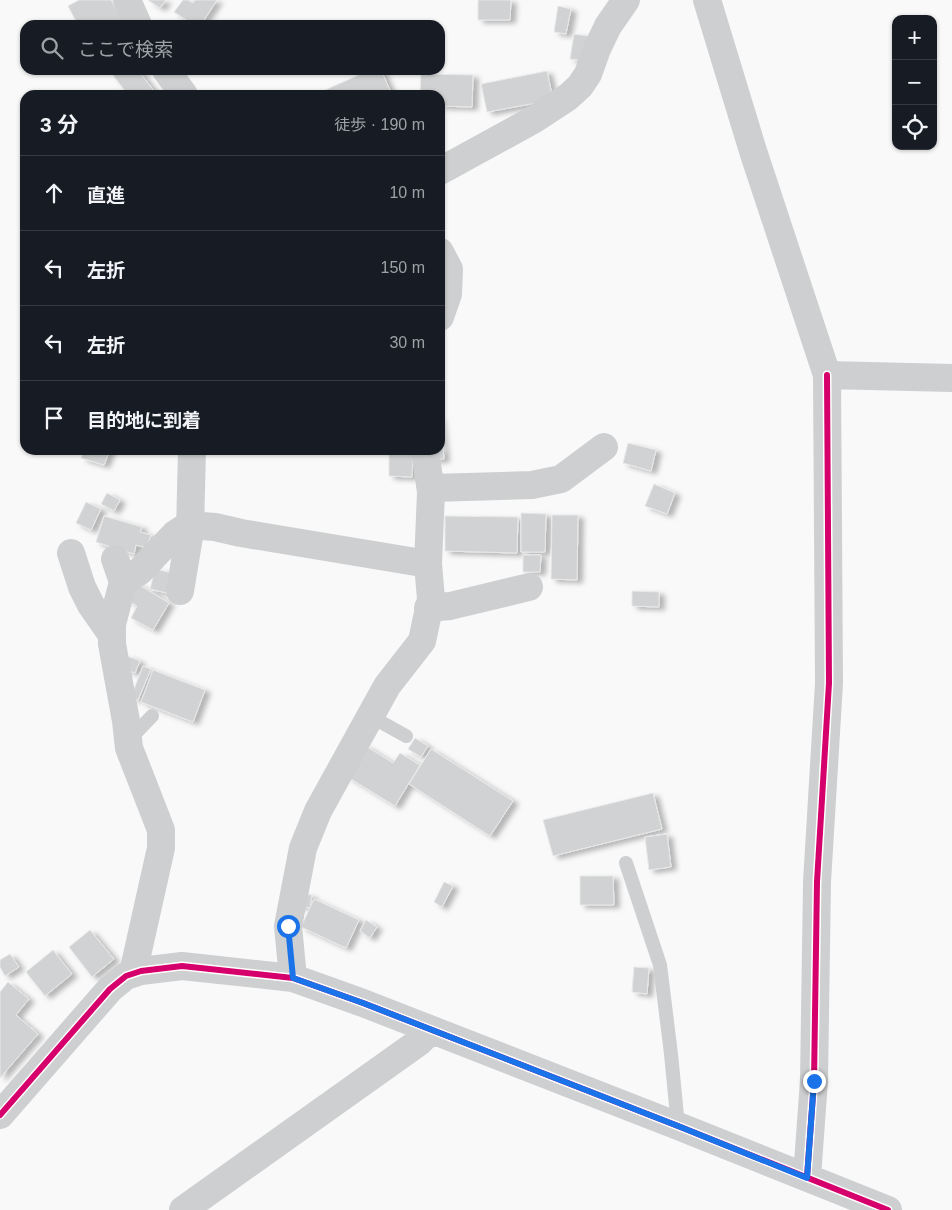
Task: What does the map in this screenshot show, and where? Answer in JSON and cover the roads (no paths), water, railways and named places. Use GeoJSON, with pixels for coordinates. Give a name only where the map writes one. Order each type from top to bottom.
{"type":"FeatureCollection","features":[{"type":"Feature","properties":{"kind":"street"},"geometry":{"type":"LineString","coordinates":[[127,0],[136,20]]}},
{"type":"Feature","properties":{"kind":"street"},"geometry":{"type":"LineString","coordinates":[[445,168],[533,120],[568,97],[580,86],[588,74],[608,26],[626,0]]}},
{"type":"Feature","properties":{"kind":"street"},"geometry":{"type":"LineString","coordinates":[[707,0],[753,151],[827,375],[829,683],[817,882],[814,1081],[807,1178]]}},
{"type":"Feature","properties":{"kind":"street"},"geometry":{"type":"LineString","coordinates":[[170,75],[180,90]]}},
{"type":"Feature","properties":{"kind":"street"},"geometry":{"type":"LineString","coordinates":[[445,261],[449,269],[448,294],[445,303]]}},
{"type":"Feature","properties":{"kind":"street"},"geometry":{"type":"LineString","coordinates":[[827,375],[952,378]]}},
{"type":"Feature","properties":{"kind":"street"},"geometry":{"type":"LineString","coordinates":[[431,488],[532,485],[561,480],[604,447]]}},
{"type":"Feature","properties":{"kind":"street"},"geometry":{"type":"LineString","coordinates":[[180,591],[190,532],[192,455]]}},
{"type":"Feature","properties":{"kind":"street"},"geometry":{"type":"LineString","coordinates":[[293,978],[288,926],[303,848],[318,811],[387,686],[422,641],[431,599],[428,564],[431,488],[426,455]]}},
{"type":"Feature","properties":{"kind":"street"},"geometry":{"type":"LineString","coordinates":[[133,973],[161,848],[161,830],[128,748],[126,721],[112,644],[112,624],[119,570],[140,571],[175,534],[189,525],[215,527],[241,534],[428,564]]}},
{"type":"Feature","properties":{"kind":"street"},"geometry":{"type":"LineString","coordinates":[[71,552],[82,588],[112,635]]}},
{"type":"Feature","properties":{"kind":"street"},"geometry":{"type":"LineString","coordinates":[[428,608],[450,606],[528,588]]}},
{"type":"Feature","properties":{"kind":"street"},"geometry":{"type":"LineString","coordinates":[[2,1110],[110,989],[126,976],[141,971],[182,966],[293,978],[363,1003],[888,1210]]}},
{"type":"Feature","properties":{"kind":"street"},"geometry":{"type":"LineString","coordinates":[[183,1210],[419,1042],[431,1030]]}},
{"type":"Feature","properties":{"kind":"lane"},"geometry":{"type":"LineString","coordinates":[[128,741],[152,716]]}},
{"type":"Feature","properties":{"kind":"lane"},"geometry":{"type":"LineString","coordinates":[[370,716],[406,736]]}},
{"type":"Feature","properties":{"kind":"lane"},"geometry":{"type":"LineString","coordinates":[[626,863],[660,965],[678,1126]]}}]}
